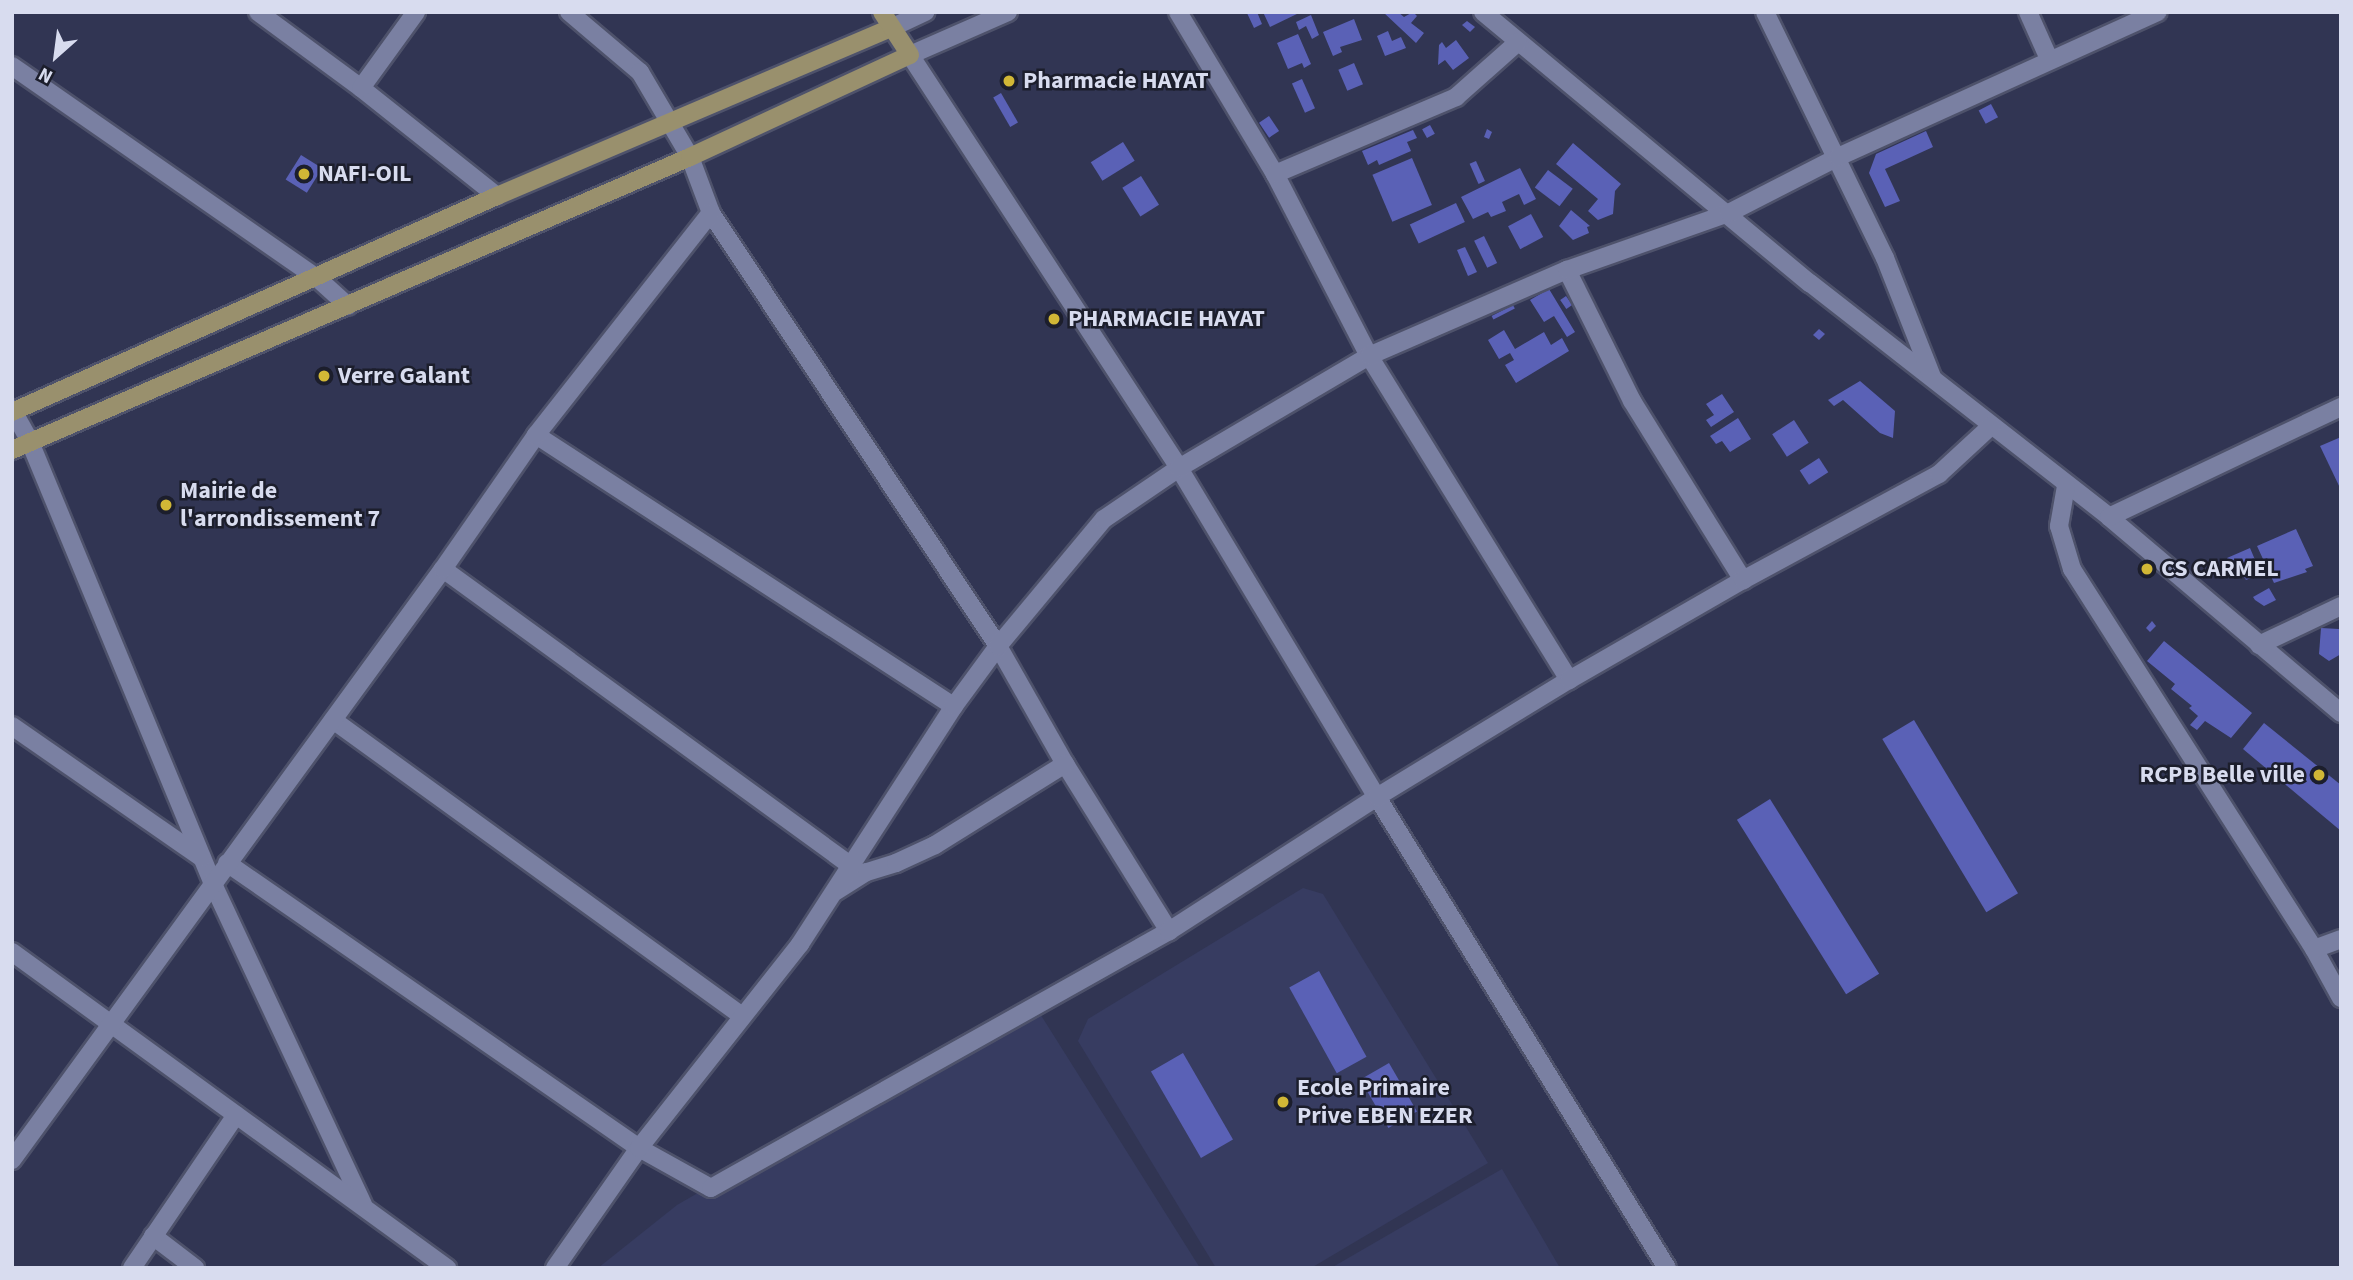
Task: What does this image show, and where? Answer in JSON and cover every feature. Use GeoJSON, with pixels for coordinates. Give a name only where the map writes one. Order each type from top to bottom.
{"type":"FeatureCollection","features":[{"type":"Feature","properties":{"kind":"main road"},"geometry":{"type":"LineString","coordinates":[[12,450],[690,157],[910,55],[886,20],[672,123],[497,196],[13,411]]}},
{"type":"Feature","properties":{"kind":"street"},"geometry":{"type":"LineString","coordinates":[[258,12],[361,88],[497,196]]}},
{"type":"Feature","properties":{"kind":"street"},"geometry":{"type":"LineString","coordinates":[[361,88],[416,12]]}},
{"type":"Feature","properties":{"kind":"street"},"geometry":{"type":"LineString","coordinates":[[569,12],[640,72],[690,157],[711,213],[998,646],[1065,764],[1169,931]]}},
{"type":"Feature","properties":{"kind":"street"},"geometry":{"type":"LineString","coordinates":[[886,20],[926,12]]}},
{"type":"Feature","properties":{"kind":"street"},"geometry":{"type":"LineString","coordinates":[[1008,12],[910,55],[1179,468],[1377,797],[1667,1268]]}},
{"type":"Feature","properties":{"kind":"street"},"geometry":{"type":"LineString","coordinates":[[1178,12],[1275,174],[1369,356],[1569,680]]}},
{"type":"Feature","properties":{"kind":"street"},"geometry":{"type":"LineString","coordinates":[[1483,12],[1729,213],[1810,283],[2109,517],[2341,713]]}},
{"type":"Feature","properties":{"kind":"street"},"geometry":{"type":"LineString","coordinates":[[1765,12],[1885,258],[1932,377]]}},
{"type":"Feature","properties":{"kind":"street"},"geometry":{"type":"LineString","coordinates":[[2028,12],[2049,59]]}},
{"type":"Feature","properties":{"kind":"street"},"geometry":{"type":"LineString","coordinates":[[555,1268],[639,1148],[800,944],[954,706],[998,646],[1104,519],[1179,468],[1369,356],[1567,270],[1729,213],[1838,157],[2049,59],[2158,12]]}},
{"type":"Feature","properties":{"kind":"street"},"geometry":{"type":"LineString","coordinates":[[1275,174],[1449,101],[1474,84],[1518,42]]}},
{"type":"Feature","properties":{"kind":"street"},"geometry":{"type":"LineString","coordinates":[[12,66],[316,277],[348,306]]}},
{"type":"Feature","properties":{"kind":"street"},"geometry":{"type":"LineString","coordinates":[[12,1160],[212,882],[443,569],[536,435],[711,213]]}},
{"type":"Feature","properties":{"kind":"street"},"geometry":{"type":"LineString","coordinates":[[1567,270],[1632,401],[1743,580]]}},
{"type":"Feature","properties":{"kind":"street"},"geometry":{"type":"LineString","coordinates":[[2109,517],[2341,407]]}},
{"type":"Feature","properties":{"kind":"street"},"geometry":{"type":"LineString","coordinates":[[13,411],[30,442],[212,882],[363,1204]]}},
{"type":"Feature","properties":{"kind":"street"},"geometry":{"type":"LineString","coordinates":[[227,863],[639,1148],[710,1188],[1169,931],[1377,797],[1569,680],[1743,580],[1939,474],[1991,426]]}},
{"type":"Feature","properties":{"kind":"street"},"geometry":{"type":"LineString","coordinates":[[536,435],[954,706]]}},
{"type":"Feature","properties":{"kind":"street"},"geometry":{"type":"LineString","coordinates":[[2066,486],[2059,526],[2071,569],[2314,949],[2341,998]]}},
{"type":"Feature","properties":{"kind":"street"},"geometry":{"type":"LineString","coordinates":[[443,569],[850,865]]}},
{"type":"Feature","properties":{"kind":"street"},"geometry":{"type":"LineString","coordinates":[[2259,645],[2341,606]]}},
{"type":"Feature","properties":{"kind":"street"},"geometry":{"type":"LineString","coordinates":[[333,720],[742,1016]]}},
{"type":"Feature","properties":{"kind":"street"},"geometry":{"type":"LineString","coordinates":[[12,726],[202,858]]}},
{"type":"Feature","properties":{"kind":"street"},"geometry":{"type":"LineString","coordinates":[[834,892],[867,872],[896,863],[935,845],[1065,764]]}},
{"type":"Feature","properties":{"kind":"street"},"geometry":{"type":"LineString","coordinates":[[2314,949],[2341,939]]}},
{"type":"Feature","properties":{"kind":"street"},"geometry":{"type":"LineString","coordinates":[[12,952],[363,1204],[447,1268]]}},
{"type":"Feature","properties":{"kind":"street"},"geometry":{"type":"LineString","coordinates":[[132,1268],[236,1115]]}},
{"type":"Feature","properties":{"kind":"street"},"geometry":{"type":"LineString","coordinates":[[153,1236],[195,1268]]}},
{"type":"Feature","properties":{"kind":"shaded area","name":"Ecole Primaire Prive EBEN EZER"},"geometry":{"type":"Polygon","coordinates":[[[1303,888],[1323,894],[1488,1163],[1311,1268],[1216,1268],[1078,1041],[1088,1019],[1303,888]]]}},
{"type":"Feature","properties":{"kind":"shaded area"},"geometry":{"type":"Polygon","coordinates":[[[1032,1001],[1200,1268],[598,1268],[677,1205],[1032,1001]]]}},
{"type":"Feature","properties":{"kind":"shaded area"},"geometry":{"type":"Polygon","coordinates":[[[1502,1169],[1560,1268],[1331,1268],[1502,1169]]]}},
{"type":"Feature","properties":{"kind":"building"},"geometry":{"type":"Polygon","coordinates":[[[1257,12],[1262,24],[1254,28],[1247,13],[1257,12]]]}},
{"type":"Feature","properties":{"kind":"building"},"geometry":{"type":"Polygon","coordinates":[[[1263,12],[1301,12],[1270,27],[1263,12]]]}},
{"type":"Feature","properties":{"kind":"building"},"geometry":{"type":"Polygon","coordinates":[[[1383,12],[1398,12],[1404,17],[1413,12],[1417,16],[1411,23],[1424,33],[1416,43],[1383,12]]]}},
{"type":"Feature","properties":{"kind":"building"},"geometry":{"type":"Polygon","coordinates":[[[1311,15],[1319,35],[1312,39],[1306,26],[1299,30],[1296,22],[1311,15]]]}},
{"type":"Feature","properties":{"kind":"building"},"geometry":{"type":"Polygon","coordinates":[[[1354,19],[1362,40],[1340,47],[1342,52],[1333,56],[1323,32],[1354,19]]]}},
{"type":"Feature","properties":{"kind":"building"},"geometry":{"type":"Polygon","coordinates":[[[1467,21],[1475,27],[1470,32],[1462,25],[1467,21]]]}},
{"type":"Feature","properties":{"kind":"building"},"geometry":{"type":"Polygon","coordinates":[[[1388,31],[1392,41],[1401,37],[1406,48],[1385,56],[1377,36],[1388,31]]]}},
{"type":"Feature","properties":{"kind":"building"},"geometry":{"type":"Polygon","coordinates":[[[1298,34],[1311,64],[1304,68],[1302,63],[1288,69],[1277,43],[1298,34]]]}},
{"type":"Feature","properties":{"kind":"building"},"geometry":{"type":"Polygon","coordinates":[[[1456,40],[1469,58],[1453,70],[1445,60],[1438,65],[1439,45],[1442,42],[1446,48],[1456,40]]]}},
{"type":"Feature","properties":{"kind":"building"},"geometry":{"type":"Polygon","coordinates":[[[1354,63],[1363,84],[1347,91],[1338,70],[1354,63]]]}},
{"type":"Feature","properties":{"kind":"building"},"geometry":{"type":"Polygon","coordinates":[[[1302,79],[1315,108],[1305,113],[1292,83],[1302,79]]]}},
{"type":"Feature","properties":{"kind":"building"},"geometry":{"type":"Polygon","coordinates":[[[1001,93],[1018,122],[1010,127],[993,98],[1001,93]]]}},
{"type":"Feature","properties":{"kind":"building"},"geometry":{"type":"Polygon","coordinates":[[[1991,104],[1998,117],[1986,124],[1979,111],[1991,104]]]}},
{"type":"Feature","properties":{"kind":"building"},"geometry":{"type":"Polygon","coordinates":[[[1269,116],[1279,131],[1269,138],[1259,123],[1269,116]]]}},
{"type":"Feature","properties":{"kind":"building"},"geometry":{"type":"Polygon","coordinates":[[[1430,125],[1435,134],[1427,138],[1422,129],[1430,125]]]}},
{"type":"Feature","properties":{"kind":"building"},"geometry":{"type":"Polygon","coordinates":[[[1487,129],[1492,132],[1489,139],[1484,137],[1487,129]]]}},
{"type":"Feature","properties":{"kind":"building"},"geometry":{"type":"Polygon","coordinates":[[[1413,130],[1417,138],[1407,142],[1411,151],[1379,165],[1377,160],[1368,165],[1362,151],[1413,130]]]}},
{"type":"Feature","properties":{"kind":"building"},"geometry":{"type":"Polygon","coordinates":[[[1926,131],[1933,147],[1885,169],[1900,201],[1885,207],[1869,173],[1876,154],[1926,131]]]}},
{"type":"Feature","properties":{"kind":"building"},"geometry":{"type":"Polygon","coordinates":[[[1123,142],[1135,161],[1102,181],[1091,162],[1123,142]]]}},
{"type":"Feature","properties":{"kind":"building"},"geometry":{"type":"Polygon","coordinates":[[[1573,143],[1621,184],[1615,191],[1613,214],[1598,220],[1588,211],[1598,199],[1556,164],[1573,143]]]}},
{"type":"Feature","properties":{"kind":"building"},"geometry":{"type":"Polygon","coordinates":[[[301,155],[322,168],[307,193],[286,180],[301,155]]]}},
{"type":"Feature","properties":{"kind":"building"},"geometry":{"type":"Polygon","coordinates":[[[1412,158],[1432,205],[1392,222],[1372,175],[1412,158]]]}},
{"type":"Feature","properties":{"kind":"building"},"geometry":{"type":"Polygon","coordinates":[[[1476,161],[1485,181],[1479,184],[1470,164],[1476,161]]]}},
{"type":"Feature","properties":{"kind":"building"},"geometry":{"type":"Polygon","coordinates":[[[1520,168],[1536,199],[1524,205],[1519,194],[1502,202],[1506,211],[1491,217],[1488,212],[1473,219],[1461,197],[1520,168]]]}},
{"type":"Feature","properties":{"kind":"building"},"geometry":{"type":"Polygon","coordinates":[[[1548,170],[1573,189],[1560,206],[1535,188],[1548,170]]]}},
{"type":"Feature","properties":{"kind":"building"},"geometry":{"type":"Polygon","coordinates":[[[1141,176],[1159,205],[1140,216],[1122,188],[1141,176]]]}},
{"type":"Feature","properties":{"kind":"building"},"geometry":{"type":"Polygon","coordinates":[[[1456,203],[1465,222],[1419,244],[1410,225],[1456,203]]]}},
{"type":"Feature","properties":{"kind":"building"},"geometry":{"type":"Polygon","coordinates":[[[1571,210],[1590,226],[1587,227],[1589,233],[1573,240],[1559,226],[1571,210]]]}},
{"type":"Feature","properties":{"kind":"building"},"geometry":{"type":"Polygon","coordinates":[[[1531,214],[1543,237],[1520,249],[1508,226],[1531,214]]]}},
{"type":"Feature","properties":{"kind":"building"},"geometry":{"type":"Polygon","coordinates":[[[1484,236],[1497,263],[1487,268],[1474,241],[1484,236]]]}},
{"type":"Feature","properties":{"kind":"building"},"geometry":{"type":"Polygon","coordinates":[[[1465,247],[1477,272],[1468,276],[1457,250],[1465,247]]]}},
{"type":"Feature","properties":{"kind":"building"},"geometry":{"type":"Polygon","coordinates":[[[1549,289],[1575,332],[1567,337],[1554,316],[1544,322],[1530,300],[1549,289]]]}},
{"type":"Feature","properties":{"kind":"building"},"geometry":{"type":"Polygon","coordinates":[[[1566,296],[1572,305],[1566,309],[1560,300],[1566,296]]]}},
{"type":"Feature","properties":{"kind":"building"},"geometry":{"type":"Polygon","coordinates":[[[1513,305],[1515,309],[1493,319],[1492,316],[1513,305]]]}},
{"type":"Feature","properties":{"kind":"building"},"geometry":{"type":"Polygon","coordinates":[[[1819,329],[1825,334],[1819,340],[1813,335],[1819,329]]]}},
{"type":"Feature","properties":{"kind":"building"},"geometry":{"type":"Polygon","coordinates":[[[1504,330],[1515,349],[1544,332],[1551,345],[1562,338],[1569,351],[1516,383],[1505,365],[1514,360],[1510,353],[1499,359],[1488,340],[1504,330]]]}},
{"type":"Feature","properties":{"kind":"building"},"geometry":{"type":"Polygon","coordinates":[[[1860,381],[1895,411],[1893,438],[1880,433],[1843,400],[1834,406],[1828,400],[1860,381]]]}},
{"type":"Feature","properties":{"kind":"building"},"geometry":{"type":"Polygon","coordinates":[[[1722,394],[1734,412],[1711,427],[1706,420],[1714,415],[1706,404],[1722,394]]]}},
{"type":"Feature","properties":{"kind":"building"},"geometry":{"type":"Polygon","coordinates":[[[1738,418],[1751,439],[1730,452],[1722,441],[1716,444],[1710,436],[1738,418]]]}},
{"type":"Feature","properties":{"kind":"building"},"geometry":{"type":"Polygon","coordinates":[[[1794,420],[1809,443],[1787,457],[1772,434],[1794,420]]]}},
{"type":"Feature","properties":{"kind":"building"},"geometry":{"type":"Polygon","coordinates":[[[2341,437],[2341,490],[2320,446],[2341,437]]]}},
{"type":"Feature","properties":{"kind":"building"},"geometry":{"type":"Polygon","coordinates":[[[1819,458],[1828,472],[1809,485],[1800,471],[1819,458]]]}},
{"type":"Feature","properties":{"kind":"building"},"geometry":{"type":"Polygon","coordinates":[[[2296,529],[2313,566],[2305,569],[2307,572],[2274,583],[2257,546],[2296,529]]]}},
{"type":"Feature","properties":{"kind":"building"},"geometry":{"type":"Polygon","coordinates":[[[2250,548],[2261,574],[2246,580],[2235,563],[2230,565],[2227,558],[2250,548]]]}},
{"type":"Feature","properties":{"kind":"building"},"geometry":{"type":"Polygon","coordinates":[[[2269,588],[2276,600],[2264,606],[2253,597],[2269,588]]]}},
{"type":"Feature","properties":{"kind":"building"},"geometry":{"type":"Polygon","coordinates":[[[2152,621],[2156,626],[2150,632],[2146,628],[2152,621]]]}},
{"type":"Feature","properties":{"kind":"building"},"geometry":{"type":"Polygon","coordinates":[[[2321,628],[2339,629],[2341,654],[2329,661],[2319,654],[2321,628]]]}},
{"type":"Feature","properties":{"kind":"building"},"geometry":{"type":"Polygon","coordinates":[[[2164,641],[2252,713],[2231,738],[2205,721],[2197,730],[2190,725],[2198,716],[2189,708],[2192,706],[2171,689],[2175,684],[2147,661],[2164,641]]]}},
{"type":"Feature","properties":{"kind":"building"},"geometry":{"type":"Polygon","coordinates":[[[1914,720],[2018,893],[1986,912],[1882,739],[1914,720]]]}},
{"type":"Feature","properties":{"kind":"building"},"geometry":{"type":"Polygon","coordinates":[[[2264,723],[2341,785],[2341,831],[2243,749],[2264,723]]]}},
{"type":"Feature","properties":{"kind":"building"},"geometry":{"type":"Polygon","coordinates":[[[1770,799],[1879,974],[1846,994],[1737,820],[1770,799]]]}},
{"type":"Feature","properties":{"kind":"building"},"geometry":{"type":"Polygon","coordinates":[[[1319,971],[1367,1057],[1337,1073],[1289,987],[1319,971]]]}},
{"type":"Feature","properties":{"kind":"building"},"geometry":{"type":"Polygon","coordinates":[[[1183,1053],[1233,1140],[1201,1158],[1151,1072],[1183,1053]]]}},
{"type":"Feature","properties":{"kind":"building"},"geometry":{"type":"Polygon","coordinates":[[[1389,1063],[1417,1111],[1388,1128],[1360,1080],[1389,1063]]]}},
{"type":"Feature","properties":{"kind":"place","name":"Pharmacie HAYAT"},"geometry":{"type":"Point","coordinates":[1009,81]}},
{"type":"Feature","properties":{"kind":"place","name":"NAFI-OIL"},"geometry":{"type":"Point","coordinates":[304,174]}},
{"type":"Feature","properties":{"kind":"place","name":"PHARMACIE HAYAT"},"geometry":{"type":"Point","coordinates":[1054,319]}},
{"type":"Feature","properties":{"kind":"place","name":"Verre Galant"},"geometry":{"type":"Point","coordinates":[324,376]}},
{"type":"Feature","properties":{"kind":"place","name":"Mairie de l'arrondissement 7"},"geometry":{"type":"Point","coordinates":[166,505]}},
{"type":"Feature","properties":{"kind":"place","name":"CS CARMEL"},"geometry":{"type":"Point","coordinates":[2147,569]}},
{"type":"Feature","properties":{"kind":"place","name":"RCPB Belle ville"},"geometry":{"type":"Point","coordinates":[2319,775]}},
{"type":"Feature","properties":{"kind":"place","name":"Ecole Primaire Prive EBEN EZER"},"geometry":{"type":"Point","coordinates":[1283,1102]}}]}
